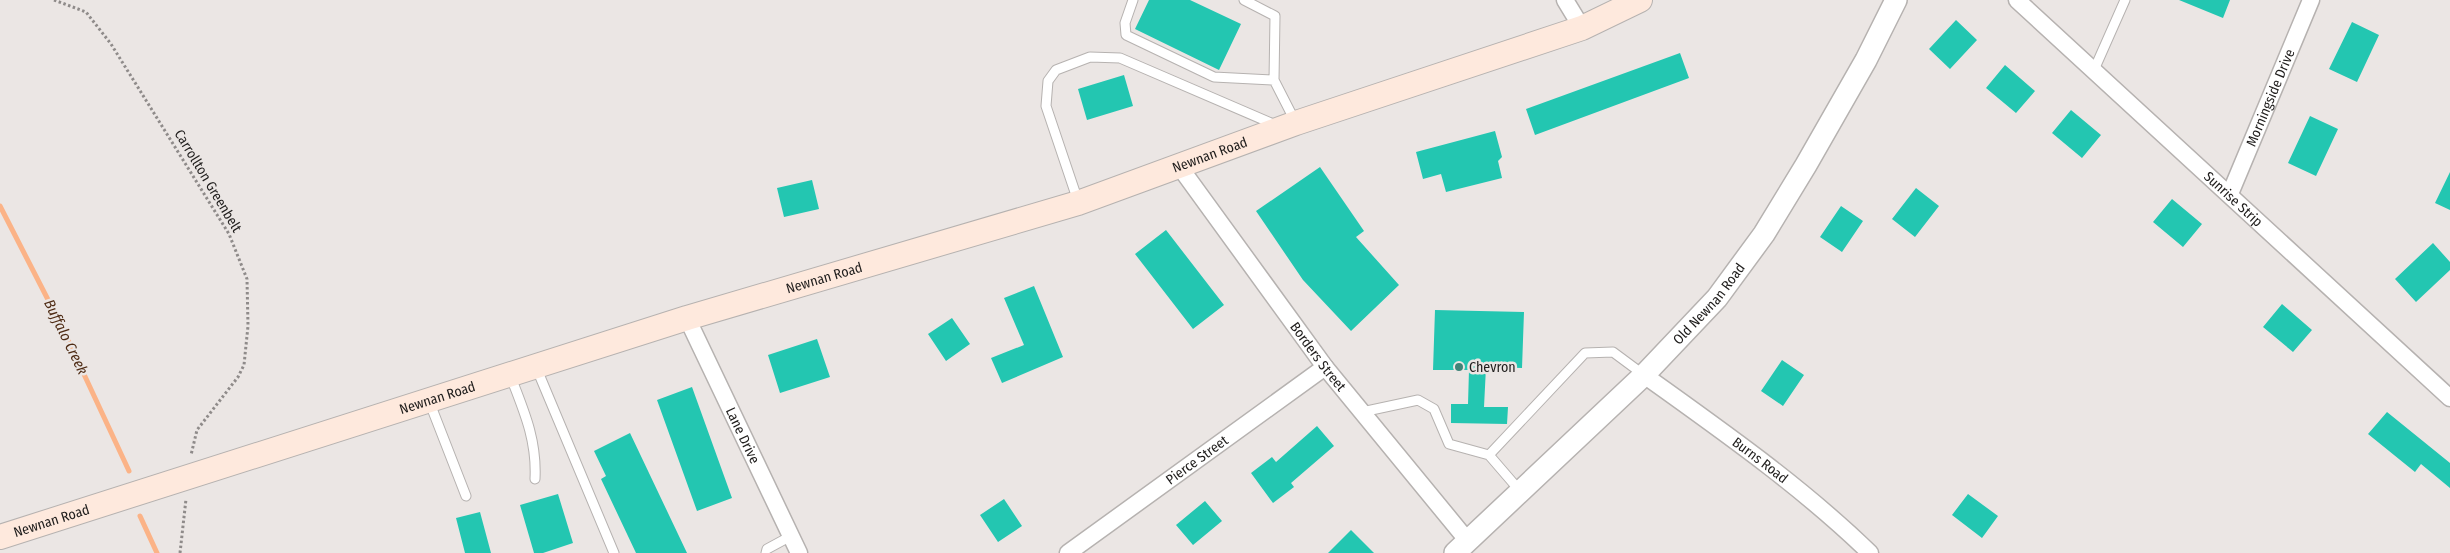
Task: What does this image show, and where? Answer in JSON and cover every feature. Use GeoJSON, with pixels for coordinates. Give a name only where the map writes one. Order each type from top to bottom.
{"type":"FeatureCollection","features":[{"type":"Feature","properties":{"kind":"main road","name":"Newnan Road"},"geometry":{"type":"LineString","coordinates":[[0,537],[687,318],[1078,203],[1289,126],[1582,28],[1624,3]]}},
{"type":"Feature","properties":{"kind":"street"},"geometry":{"type":"LineString","coordinates":[[1565,0],[1582,28]]}},
{"type":"Feature","properties":{"kind":"street","name":"Old Newnan Road"},"geometry":{"type":"LineString","coordinates":[[1461,547],[1644,375],[1717,298],[1764,234],[1866,60],[1896,0]]}},
{"type":"Feature","properties":{"kind":"street","name":"Sunrise Strip"},"geometry":{"type":"LineString","coordinates":[[2017,0],[2450,398]]}},
{"type":"Feature","properties":{"kind":"street","name":"Morningside Drive"},"geometry":{"type":"LineString","coordinates":[[2225,190],[2232,189],[2311,0]]}},
{"type":"Feature","properties":{"kind":"street","name":"Borders Street"},"geometry":{"type":"LineString","coordinates":[[1179,166],[1325,367],[1362,412],[1461,547]]}},
{"type":"Feature","properties":{"kind":"street","name":"Lane Drive"},"geometry":{"type":"LineString","coordinates":[[687,318],[799,553]]}},
{"type":"Feature","properties":{"kind":"street","name":"Pierce Street"},"geometry":{"type":"LineString","coordinates":[[1068,553],[1325,367]]}},
{"type":"Feature","properties":{"kind":"street","name":"Burns Road"},"geometry":{"type":"LineString","coordinates":[[1644,375],[1769,466],[1829,514],[1870,553]]}},
{"type":"Feature","properties":{"kind":"lane"},"geometry":{"type":"LineString","coordinates":[[1133,0],[1125,22],[1126,35],[1214,76],[1274,80]]}},
{"type":"Feature","properties":{"kind":"lane"},"geometry":{"type":"LineString","coordinates":[[1244,0],[1275,16],[1274,80],[1289,126]]}},
{"type":"Feature","properties":{"kind":"lane"},"geometry":{"type":"LineString","coordinates":[[2094,70],[2125,0]]}},
{"type":"Feature","properties":{"kind":"lane"},"geometry":{"type":"LineString","coordinates":[[1078,203],[1046,106],[1048,81],[1056,70],[1090,57],[1120,58],[1289,126]]}},
{"type":"Feature","properties":{"kind":"lane"},"geometry":{"type":"LineString","coordinates":[[1489,455],[1585,353],[1613,352],[1644,375]]}},
{"type":"Feature","properties":{"kind":"lane"},"geometry":{"type":"LineString","coordinates":[[535,367],[614,553]]}},
{"type":"Feature","properties":{"kind":"lane"},"geometry":{"type":"LineString","coordinates":[[510,375],[525,411],[536,455],[535,479]]}},
{"type":"Feature","properties":{"kind":"lane"},"geometry":{"type":"LineString","coordinates":[[429,400],[466,496]]}},
{"type":"Feature","properties":{"kind":"lane"},"geometry":{"type":"LineString","coordinates":[[1362,412],[1418,400],[1434,409],[1450,444],[1489,455],[1521,492]]}},
{"type":"Feature","properties":{"kind":"lane"},"geometry":{"type":"LineString","coordinates":[[766,553],[767,550],[791,536]]}},
{"type":"Feature","properties":{"kind":"path","name":"Carrollton Greenbelt"},"geometry":{"type":"LineString","coordinates":[[54,0],[86,12],[99,26],[229,234],[247,279],[248,326],[244,365],[238,378],[197,430],[190,459]]}},
{"type":"Feature","properties":{"kind":"path"},"geometry":{"type":"LineString","coordinates":[[180,553],[186,499]]}},
{"type":"Feature","properties":{"kind":"building"},"geometry":{"type":"Polygon","coordinates":[[[1149,0],[1190,0],[1241,24],[1219,70],[1135,29],[1149,0]]]}},
{"type":"Feature","properties":{"kind":"building"},"geometry":{"type":"Polygon","coordinates":[[[2179,0],[2230,0],[2223,18],[2179,0]]]}},
{"type":"Feature","properties":{"kind":"building"},"geometry":{"type":"Polygon","coordinates":[[[1956,20],[1977,40],[1950,69],[1929,49],[1956,20]]]}},
{"type":"Feature","properties":{"kind":"building"},"geometry":{"type":"Polygon","coordinates":[[[2352,22],[2379,35],[2357,82],[2329,69],[2352,22]]]}},
{"type":"Feature","properties":{"kind":"building"},"geometry":{"type":"Polygon","coordinates":[[[1680,53],[1689,78],[1535,135],[1526,109],[1680,53]]]}},
{"type":"Feature","properties":{"kind":"building"},"geometry":{"type":"Polygon","coordinates":[[[2005,65],[2035,91],[2016,113],[1986,88],[2005,65]]]}},
{"type":"Feature","properties":{"kind":"building"},"geometry":{"type":"Polygon","coordinates":[[[1124,75],[1133,106],[1087,120],[1078,89],[1124,75]]]}},
{"type":"Feature","properties":{"kind":"building"},"geometry":{"type":"Polygon","coordinates":[[[2071,110],[2101,135],[2082,158],[2052,133],[2071,110]]]}},
{"type":"Feature","properties":{"kind":"building"},"geometry":{"type":"Polygon","coordinates":[[[2310,116],[2338,129],[2316,176],[2288,163],[2310,116]]]}},
{"type":"Feature","properties":{"kind":"building"},"geometry":{"type":"Polygon","coordinates":[[[1495,131],[1502,157],[1498,161],[1502,178],[1446,192],[1441,174],[1423,179],[1416,152],[1495,131]]]}},
{"type":"Feature","properties":{"kind":"building"},"geometry":{"type":"Polygon","coordinates":[[[1320,167],[1364,231],[1356,237],[1399,285],[1351,331],[1303,280],[1256,211],[1320,167]]]}},
{"type":"Feature","properties":{"kind":"building"},"geometry":{"type":"Polygon","coordinates":[[[2450,172],[2450,210],[2435,203],[2450,172]]]}},
{"type":"Feature","properties":{"kind":"building"},"geometry":{"type":"Polygon","coordinates":[[[812,180],[819,209],[784,217],[777,188],[812,180]]]}},
{"type":"Feature","properties":{"kind":"building"},"geometry":{"type":"Polygon","coordinates":[[[1916,188],[1939,206],[1915,237],[1892,219],[1916,188]]]}},
{"type":"Feature","properties":{"kind":"building"},"geometry":{"type":"Polygon","coordinates":[[[2172,199],[2202,224],[2183,247],[2153,222],[2172,199]]]}},
{"type":"Feature","properties":{"kind":"building"},"geometry":{"type":"Polygon","coordinates":[[[1841,206],[1863,221],[1842,252],[1820,237],[1841,206]]]}},
{"type":"Feature","properties":{"kind":"building"},"geometry":{"type":"Polygon","coordinates":[[[1166,230],[1224,305],[1193,329],[1135,254],[1166,230]]]}},
{"type":"Feature","properties":{"kind":"building"},"geometry":{"type":"Polygon","coordinates":[[[2433,243],[2450,262],[2450,270],[2416,302],[2395,279],[2433,243]]]}},
{"type":"Feature","properties":{"kind":"building"},"geometry":{"type":"Polygon","coordinates":[[[1034,286],[1063,357],[1002,383],[991,358],[1024,345],[1004,298],[1034,286]]]}},
{"type":"Feature","properties":{"kind":"building"},"geometry":{"type":"Polygon","coordinates":[[[2282,304],[2312,330],[2293,352],[2263,327],[2282,304]]]}},
{"type":"Feature","properties":{"kind":"building","name":"Chevron"},"geometry":{"type":"Polygon","coordinates":[[[1435,310],[1524,312],[1522,368],[1486,367],[1484,407],[1508,407],[1507,424],[1451,423],[1451,404],[1468,404],[1469,370],[1433,370],[1435,310]]]}},
{"type":"Feature","properties":{"kind":"building"},"geometry":{"type":"Polygon","coordinates":[[[952,318],[970,344],[946,361],[928,334],[952,318]]]}},
{"type":"Feature","properties":{"kind":"building"},"geometry":{"type":"Polygon","coordinates":[[[817,339],[830,377],[780,393],[768,355],[817,339]]]}},
{"type":"Feature","properties":{"kind":"building"},"geometry":{"type":"Polygon","coordinates":[[[1782,360],[1804,375],[1783,406],[1761,391],[1782,360]]]}},
{"type":"Feature","properties":{"kind":"building"},"geometry":{"type":"Polygon","coordinates":[[[692,387],[732,498],[697,511],[657,400],[692,387]]]}},
{"type":"Feature","properties":{"kind":"building"},"geometry":{"type":"Polygon","coordinates":[[[2387,412],[2450,463],[2450,488],[2421,464],[2415,472],[2368,434],[2387,412]]]}},
{"type":"Feature","properties":{"kind":"building"},"geometry":{"type":"Polygon","coordinates":[[[1317,426],[1334,446],[1291,483],[1294,487],[1273,503],[1251,473],[1272,457],[1276,462],[1317,426]]]}},
{"type":"Feature","properties":{"kind":"building"},"geometry":{"type":"Polygon","coordinates":[[[630,433],[687,553],[636,553],[601,479],[606,476],[594,451],[630,433]]]}},
{"type":"Feature","properties":{"kind":"building"},"geometry":{"type":"Polygon","coordinates":[[[558,494],[573,543],[543,553],[534,553],[520,505],[558,494]]]}},
{"type":"Feature","properties":{"kind":"building"},"geometry":{"type":"Polygon","coordinates":[[[1968,494],[1998,516],[1982,538],[1952,515],[1968,494]]]}},
{"type":"Feature","properties":{"kind":"building"},"geometry":{"type":"Polygon","coordinates":[[[1004,499],[1022,526],[998,542],[980,515],[1004,499]]]}},
{"type":"Feature","properties":{"kind":"building"},"geometry":{"type":"Polygon","coordinates":[[[1205,501],[1222,521],[1193,545],[1176,525],[1205,501]]]}},
{"type":"Feature","properties":{"kind":"building"},"geometry":{"type":"Polygon","coordinates":[[[480,512],[491,553],[465,553],[456,518],[480,512]]]}},
{"type":"Feature","properties":{"kind":"building"},"geometry":{"type":"Polygon","coordinates":[[[1351,530],[1374,553],[1328,553],[1351,530]]]}},
{"type":"Feature","properties":{"kind":"waterway","name":"Buffalo Creek"},"geometry":{"type":"LineString","coordinates":[[0,206],[62,327],[129,471]]}},
{"type":"Feature","properties":{"kind":"waterway","name":"Buffalo Creek"},"geometry":{"type":"LineString","coordinates":[[140,516],[157,553]]}},
{"type":"Feature","properties":{"kind":"place","name":"Chevron"},"geometry":{"type":"Point","coordinates":[1459,367]}}]}
